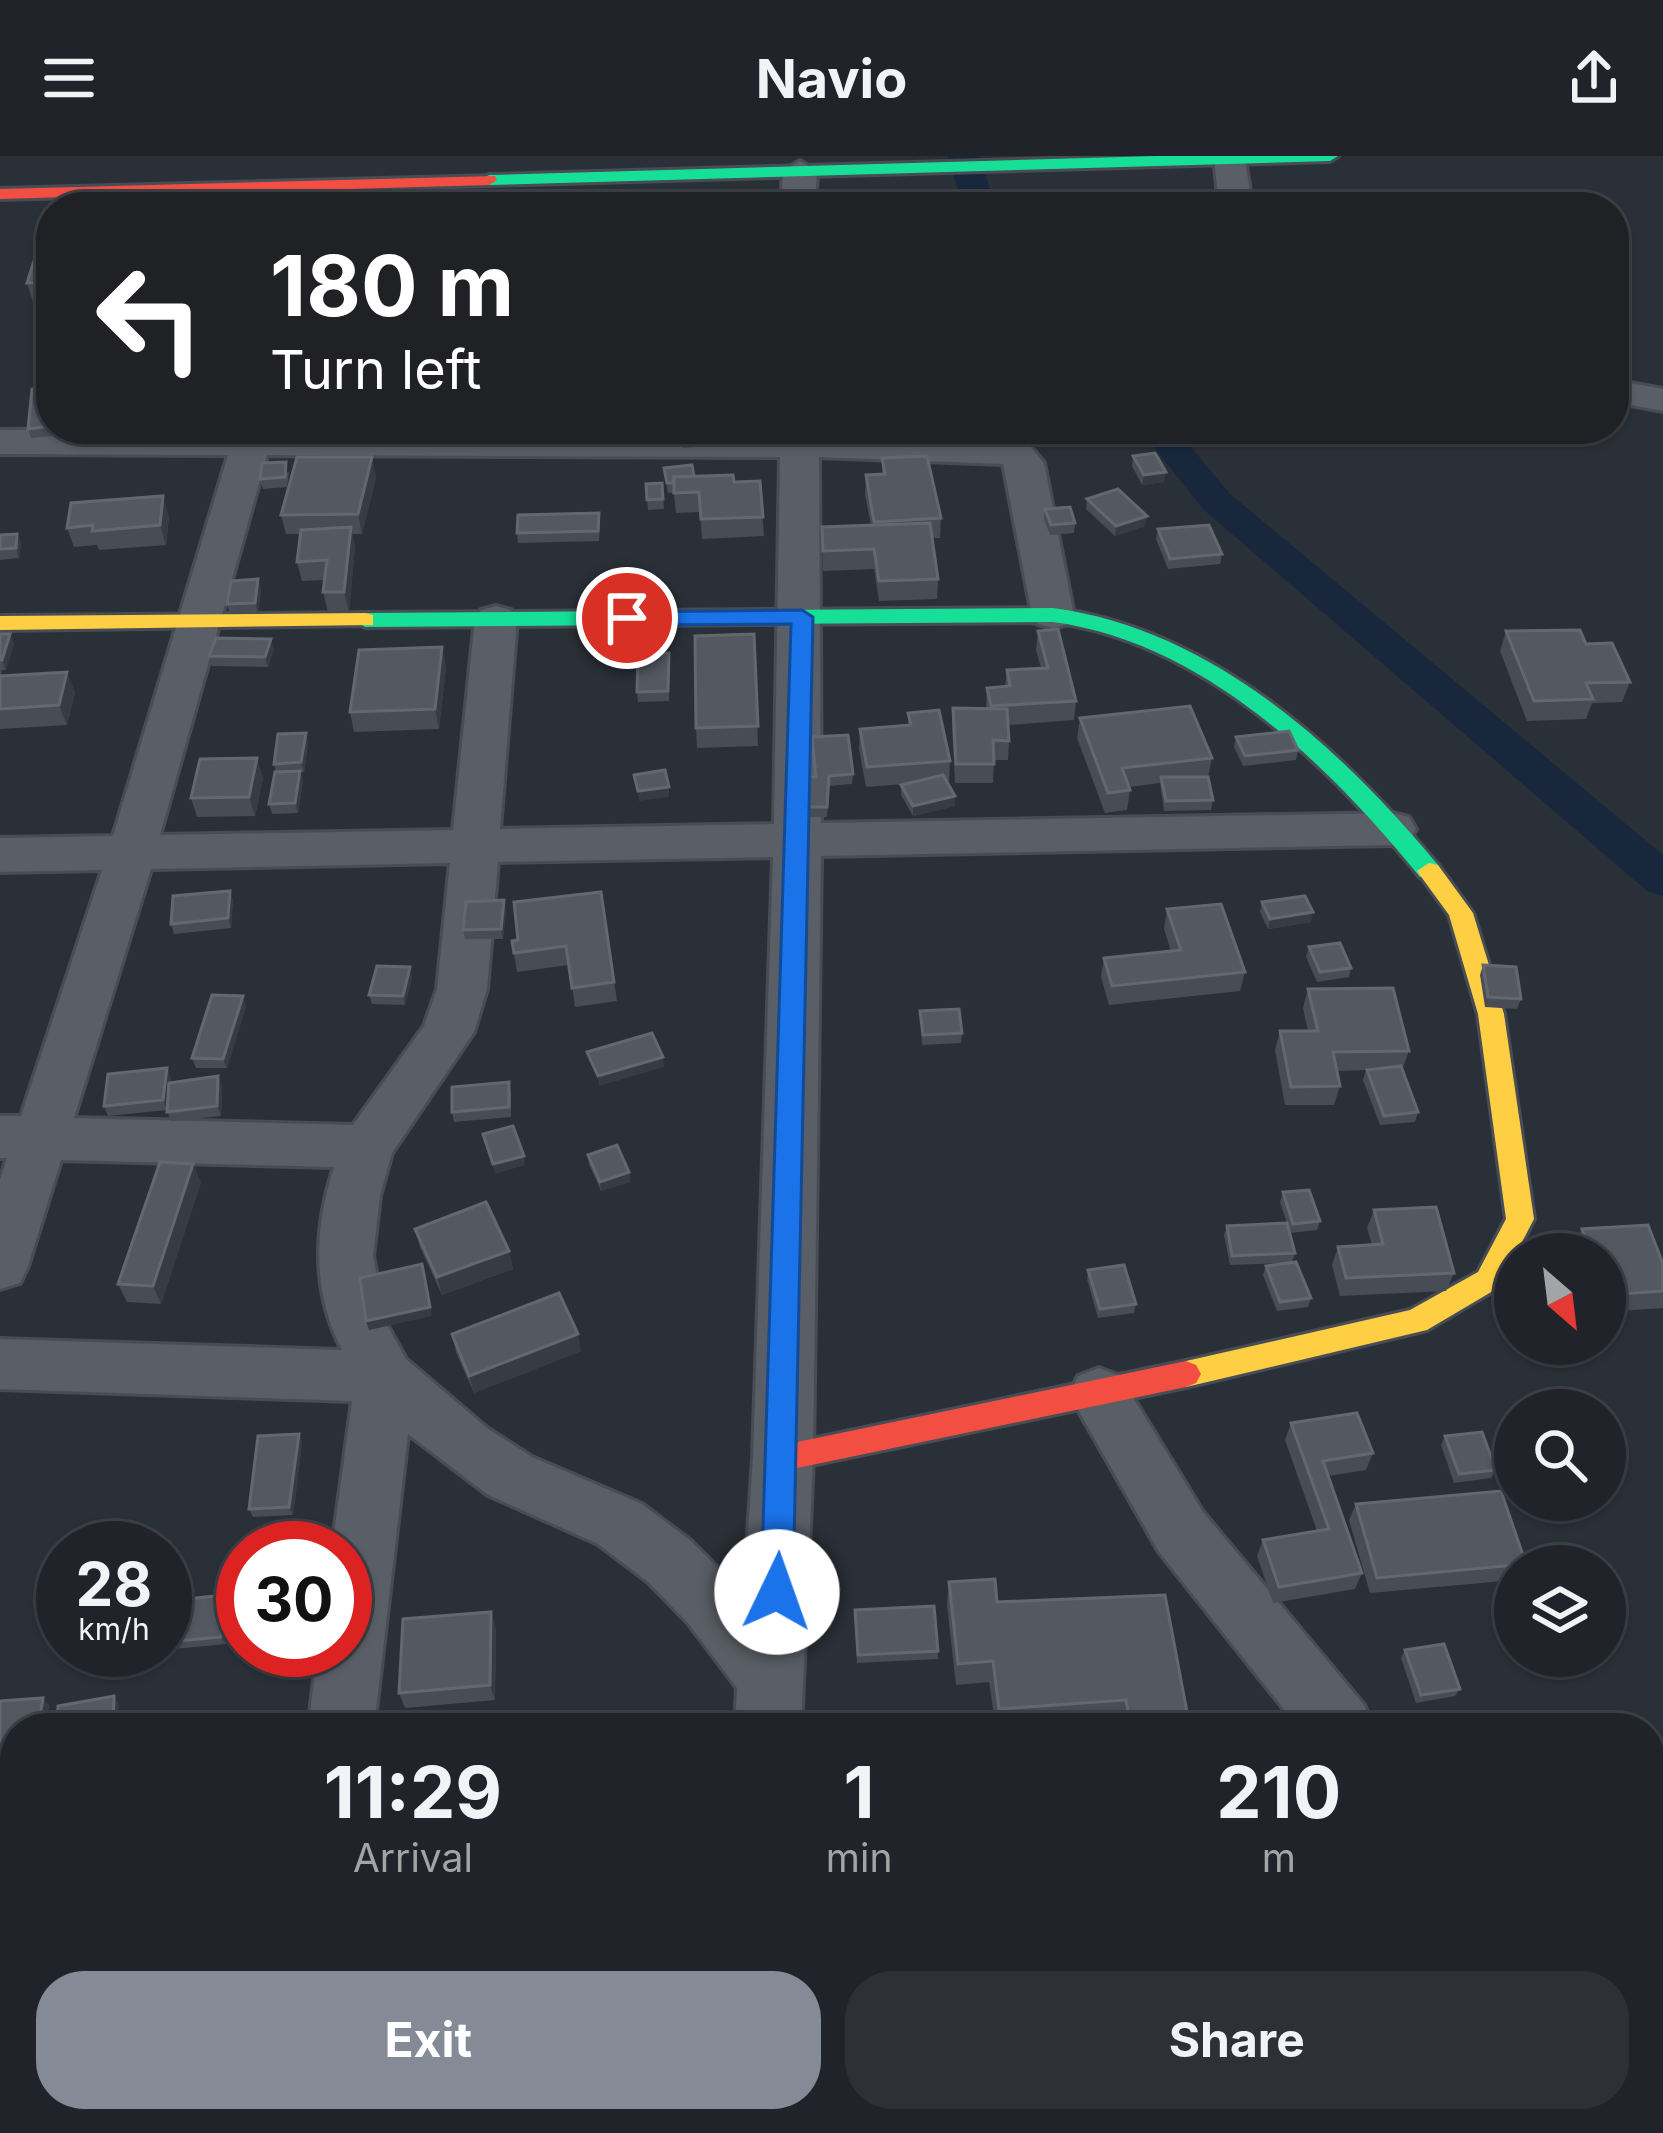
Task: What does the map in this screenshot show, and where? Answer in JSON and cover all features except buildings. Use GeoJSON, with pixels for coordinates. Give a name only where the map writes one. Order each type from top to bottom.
{"type":"FeatureCollection","features":[{"type":"Feature","properties":{"kind":"street"},"geometry":{"type":"LineString","coordinates":[[0,177],[640,156]]}},
{"type":"Feature","properties":{"kind":"street"},"geometry":{"type":"LineString","coordinates":[[380,192],[800,171],[1330,156]]}},
{"type":"Feature","properties":{"kind":"street"},"geometry":{"type":"LineString","coordinates":[[1229,159],[1234,192]]}},
{"type":"Feature","properties":{"kind":"street"},"geometry":{"type":"LineString","coordinates":[[799,192],[800,171]]}},
{"type":"Feature","properties":{"kind":"street"},"geometry":{"type":"LineString","coordinates":[[0,194],[36,194]]}},
{"type":"Feature","properties":{"kind":"street"},"geometry":{"type":"LineString","coordinates":[[1629,394],[1663,400]]}},
{"type":"Feature","properties":{"kind":"street"},"geometry":{"type":"LineString","coordinates":[[0,442],[36,441]]}},
{"type":"Feature","properties":{"kind":"street"},"geometry":{"type":"LineString","coordinates":[[0,1266],[21,1137],[130,856],[250,444]]}},
{"type":"Feature","properties":{"kind":"street"},"geometry":{"type":"LineString","coordinates":[[770,1704],[783,1458],[798,837],[800,444]]}},
{"type":"Feature","properties":{"kind":"street"},"geometry":{"type":"LineString","coordinates":[[990,444],[1016,454],[1024,463],[1053,615]]}},
{"type":"Feature","properties":{"kind":"street"},"geometry":{"type":"LineString","coordinates":[[0,622],[1053,615],[1102,622],[1147,637],[1201,668],[1326,764],[1393,829],[1461,913],[1491,1014],[1520,1219],[1488,1280],[1417,1322],[1099,1394],[783,1458]]}},
{"type":"Feature","properties":{"kind":"street"},"geometry":{"type":"LineString","coordinates":[[496,619],[462,989],[448,1032],[367,1147],[352,1196],[345,1256],[358,1324],[385,1377],[466,1447],[510,1476],[620,1524],[669,1561],[711,1602],[770,1704]]}},
{"type":"Feature","properties":{"kind":"street"},"geometry":{"type":"LineString","coordinates":[[0,855],[1393,829]]}},
{"type":"Feature","properties":{"kind":"street"},"geometry":{"type":"LineString","coordinates":[[21,1137],[367,1147]]}},
{"type":"Feature","properties":{"kind":"street"},"geometry":{"type":"LineString","coordinates":[[0,1364],[385,1377]]}},
{"type":"Feature","properties":{"kind":"street"},"geometry":{"type":"LineString","coordinates":[[343,1713],[385,1377]]}},
{"type":"Feature","properties":{"kind":"street"},"geometry":{"type":"LineString","coordinates":[[1099,1394],[1181,1532],[1329,1713]]}},
{"type":"Feature","properties":{"kind":"waterway"},"geometry":{"type":"LineString","coordinates":[[964,156],[975,192]]}},
{"type":"Feature","properties":{"kind":"waterway"},"geometry":{"type":"LineString","coordinates":[[1169,444],[1217,502],[1663,880]]}},
{"type":"Feature","properties":{"kind":"traffic: fast"},"geometry":{"type":"LineString","coordinates":[[489,180],[1330,156]]}},
{"type":"Feature","properties":{"kind":"traffic: fast"},"geometry":{"type":"LineString","coordinates":[[365,620],[1053,615],[1110,625],[1179,653],[1258,706],[1337,772],[1429,871]]}},
{"type":"Feature","properties":{"kind":"traffic: slow"},"geometry":{"type":"LineString","coordinates":[[0,623],[365,620]]}},
{"type":"Feature","properties":{"kind":"traffic: slow"},"geometry":{"type":"LineString","coordinates":[[1186,1374],[1417,1321],[1488,1280],[1520,1219],[1491,1014],[1461,913],[1429,871]]}},
{"type":"Feature","properties":{"kind":"traffic: jam"},"geometry":{"type":"LineString","coordinates":[[70,192],[489,180]]}},
{"type":"Feature","properties":{"kind":"traffic: jam"},"geometry":{"type":"LineString","coordinates":[[0,194],[36,193]]}},
{"type":"Feature","properties":{"kind":"traffic: jam"},"geometry":{"type":"LineString","coordinates":[[783,1458],[1186,1374]]}},
{"type":"Feature","properties":{"kind":"route"},"geometry":{"type":"LineString","coordinates":[[627,618],[802,617],[777,1592]]}}]}
